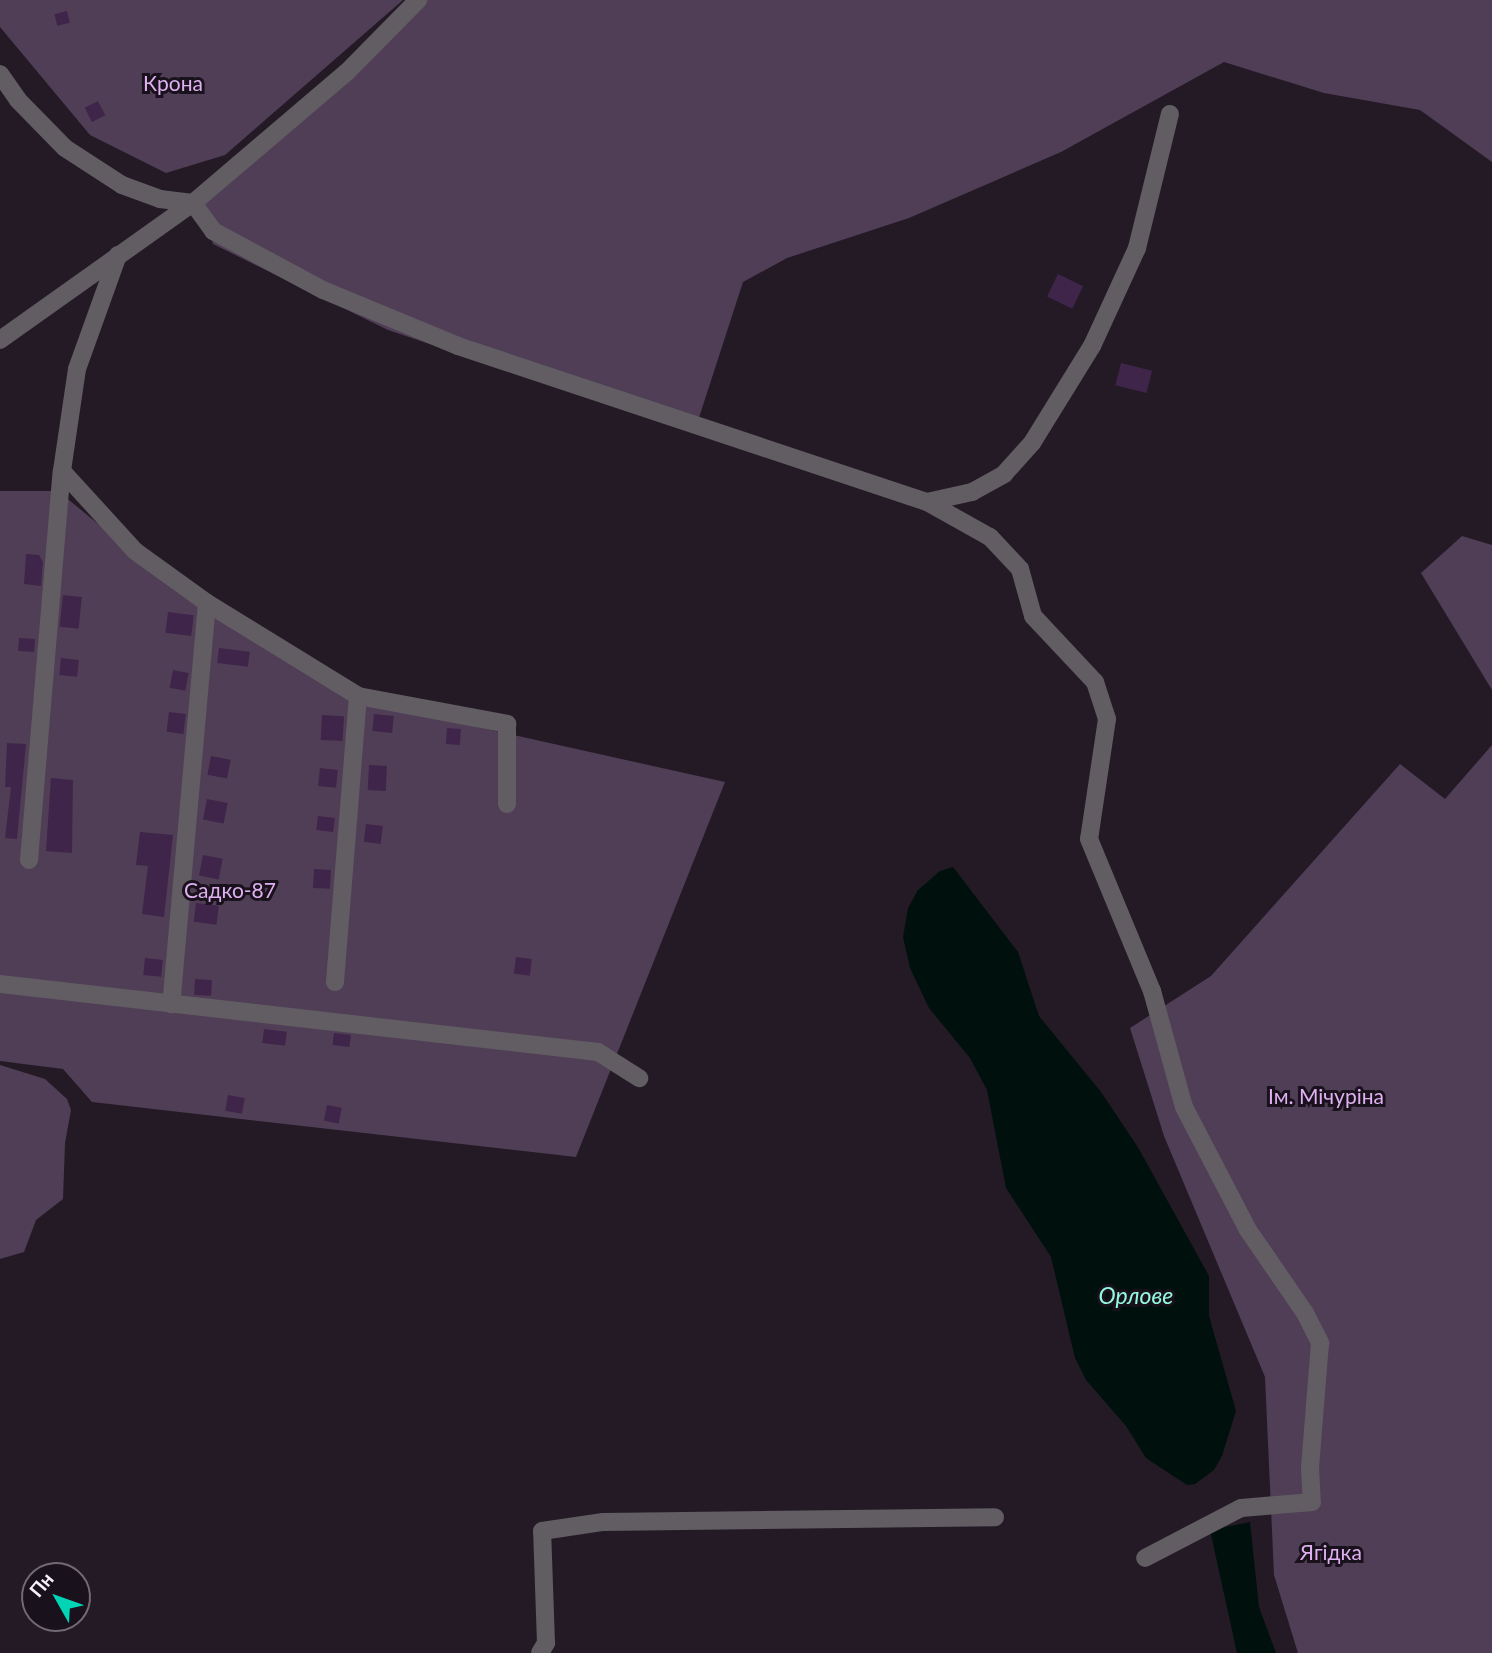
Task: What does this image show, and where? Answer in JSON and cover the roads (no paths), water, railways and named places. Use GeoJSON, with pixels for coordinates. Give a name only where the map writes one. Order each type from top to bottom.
{"type":"FeatureCollection","features":[{"type":"Feature","properties":{"kind":"street"},"geometry":{"type":"LineString","coordinates":[[0,340],[193,203],[346,73],[418,0]]}},
{"type":"Feature","properties":{"kind":"street"},"geometry":{"type":"LineString","coordinates":[[0,74],[18,100],[65,148],[122,185],[160,199],[193,203],[213,231],[255,257],[424,334],[927,502],[990,537],[1020,569],[1033,616],[1095,681],[1107,719],[1089,839],[1152,991],[1184,1107],[1248,1230],[1305,1313],[1320,1343],[1310,1468],[1312,1502],[1241,1508],[1145,1558]]}},
{"type":"Feature","properties":{"kind":"street"},"geometry":{"type":"LineString","coordinates":[[927,502],[972,492],[1004,474],[1032,443],[1091,346],[1137,248],[1170,114]]}},
{"type":"Feature","properties":{"kind":"street"},"geometry":{"type":"LineString","coordinates":[[29,860],[62,471],[77,369],[118,255]]}},
{"type":"Feature","properties":{"kind":"street"},"geometry":{"type":"LineString","coordinates":[[62,471],[135,551],[207,603],[358,696],[507,724],[507,804]]}},
{"type":"Feature","properties":{"kind":"street"},"geometry":{"type":"LineString","coordinates":[[171,1004],[207,603]]}},
{"type":"Feature","properties":{"kind":"street"},"geometry":{"type":"LineString","coordinates":[[335,982],[358,696]]}},
{"type":"Feature","properties":{"kind":"street"},"geometry":{"type":"LineString","coordinates":[[0,985],[598,1052],[639,1078]]}},
{"type":"Feature","properties":{"kind":"street"},"geometry":{"type":"LineString","coordinates":[[540,1653],[546,1643],[542,1531],[603,1522],[995,1517]]}},
{"type":"Feature","properties":{"kind":"water","name":"Орлове"},"geometry":{"type":"Polygon","coordinates":[[[953,867],[1018,952],[1039,1016],[1101,1092],[1139,1149],[1209,1276],[1209,1316],[1236,1411],[1222,1456],[1214,1470],[1195,1484],[1187,1485],[1146,1458],[1126,1426],[1086,1380],[1075,1358],[1051,1257],[1006,1188],[987,1090],[970,1058],[929,1008],[910,968],[903,937],[908,908],[918,890],[940,871],[953,867]]]}},
{"type":"Feature","properties":{"kind":"water"},"geometry":{"type":"Polygon","coordinates":[[[1250,1522],[1259,1607],[1276,1653],[1237,1653],[1210,1530],[1250,1522]]]}},
{"type":"Feature","properties":{"kind":"park label","name":"Крона"},"geometry":{"type":"Point","coordinates":[173,83]}},
{"type":"Feature","properties":{"kind":"park label","name":"Садко-87"},"geometry":{"type":"Point","coordinates":[230,890]}},
{"type":"Feature","properties":{"kind":"park label","name":"Ім. Мічуріна"},"geometry":{"type":"Point","coordinates":[1326,1096]}},
{"type":"Feature","properties":{"kind":"park label","name":"Ягідка"},"geometry":{"type":"Point","coordinates":[1331,1552]}}]}
